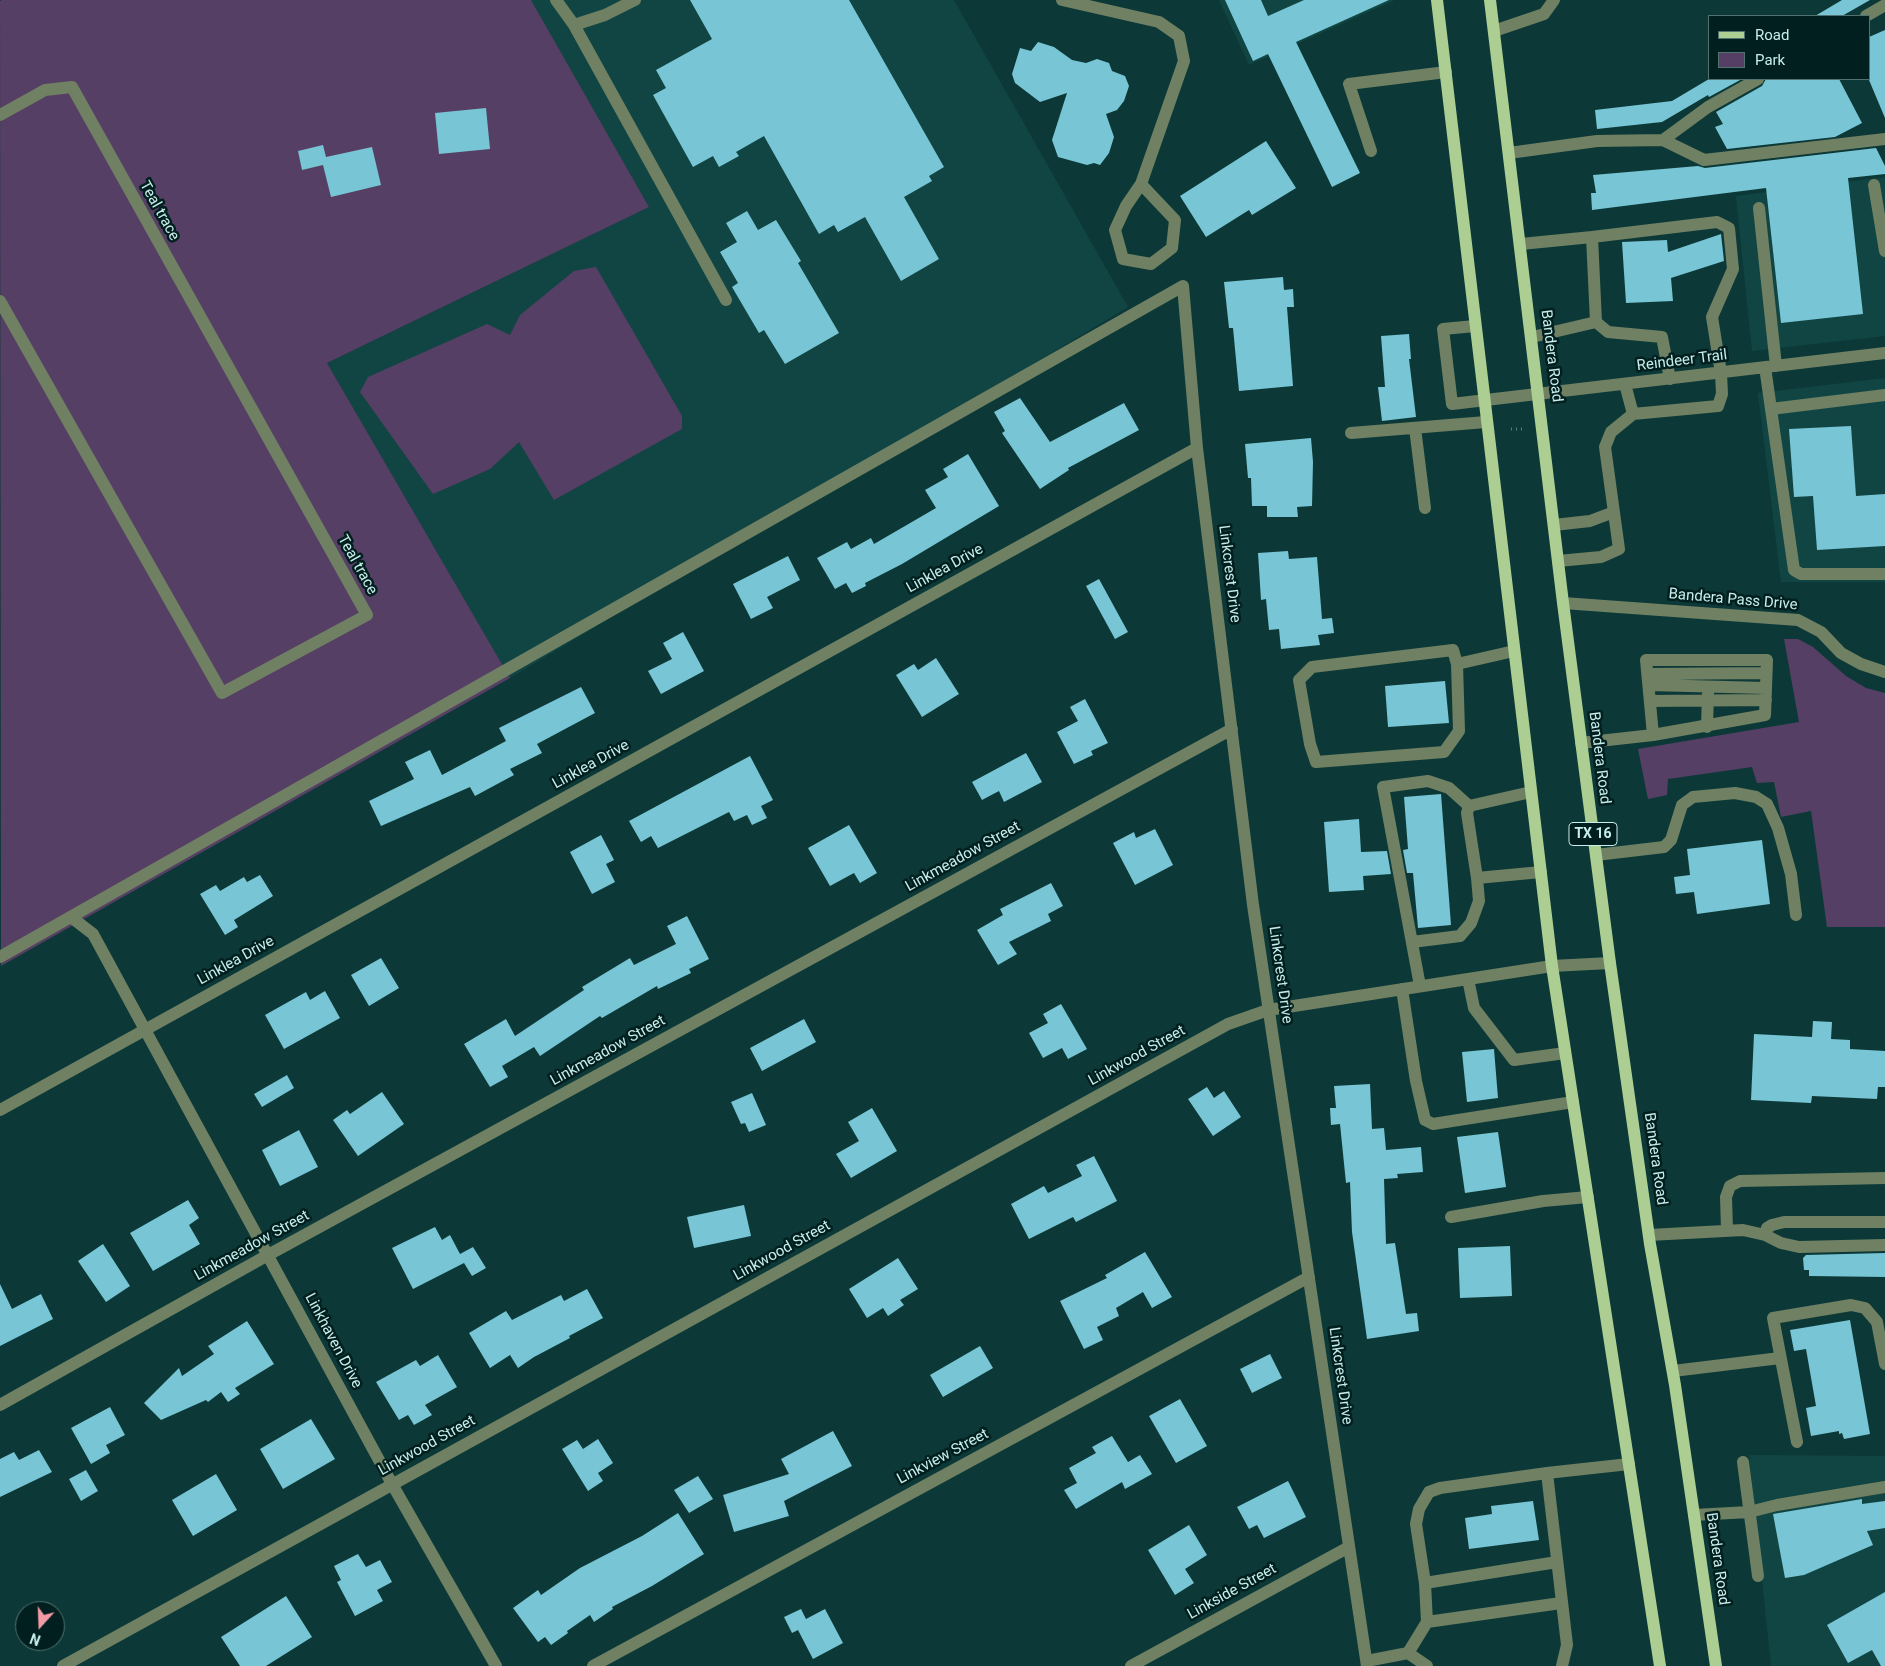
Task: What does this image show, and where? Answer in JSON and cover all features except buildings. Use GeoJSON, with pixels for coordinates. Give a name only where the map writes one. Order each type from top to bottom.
{"type":"FeatureCollection","features":[{"type":"Feature","properties":{"kind":"main road"},"geometry":{"type":"LineString","coordinates":[[1437,0],[1483,402],[1552,966],[1660,1666]]}},
{"type":"Feature","properties":{"kind":"main road","name":"Bandera Road"},"geometry":{"type":"LineString","coordinates":[[1490,0],[1563,603],[1610,963],[1649,1235],[1672,1371],[1716,1666]]}},
{"type":"Feature","properties":{"kind":"street"},"geometry":{"type":"LineString","coordinates":[[556,0],[574,25],[726,300]]}},
{"type":"Feature","properties":{"kind":"street"},"geometry":{"type":"LineString","coordinates":[[574,25],[605,15],[635,0]]}},
{"type":"Feature","properties":{"kind":"street"},"geometry":{"type":"LineString","coordinates":[[1062,0],[1159,22],[1179,36],[1184,61],[1141,184],[1126,206],[1115,230],[1123,259],[1151,264],[1172,248],[1175,220],[1141,184]]}},
{"type":"Feature","properties":{"kind":"street"},"geometry":{"type":"LineString","coordinates":[[1494,31],[1544,14],[1554,0]]}},
{"type":"Feature","properties":{"kind":"street"},"geometry":{"type":"LineString","coordinates":[[1868,15],[1885,5]]}},
{"type":"Feature","properties":{"kind":"street"},"geometry":{"type":"LineString","coordinates":[[1371,150],[1349,84],[1446,72]]}},
{"type":"Feature","properties":{"kind":"street"},"geometry":{"type":"LineString","coordinates":[[1663,140],[1708,107],[1756,80]]}},
{"type":"Feature","properties":{"kind":"street","name":"Teal trace"},"geometry":{"type":"LineString","coordinates":[[0,115],[45,90],[72,87],[367,615],[222,693],[0,301]]}},
{"type":"Feature","properties":{"kind":"street"},"geometry":{"type":"LineString","coordinates":[[1509,153],[1597,141],[1663,140],[1704,160],[1885,139]]}},
{"type":"Feature","properties":{"kind":"street"},"geometry":{"type":"LineString","coordinates":[[1874,185],[1885,251]]}},
{"type":"Feature","properties":{"kind":"street"},"geometry":{"type":"LineString","coordinates":[[1759,208],[1771,366],[1771,409],[1794,570],[1801,574],[1885,574]]}},
{"type":"Feature","properties":{"kind":"street"},"geometry":{"type":"LineString","coordinates":[[1520,244],[1592,238],[1717,222],[1729,228],[1733,269],[1712,317],[1721,373],[1722,394],[1718,406],[1633,414],[1610,432],[1605,447],[1619,549],[1601,557],[1558,561]]}},
{"type":"Feature","properties":{"kind":"street"},"geometry":{"type":"LineString","coordinates":[[1592,238],[1596,322],[1608,332],[1662,338],[1670,379]]}},
{"type":"Feature","properties":{"kind":"street","name":"Linkcrest Drive"},"geometry":{"type":"LineString","coordinates":[[71,917],[1183,286],[1198,448],[1253,905],[1367,1663]]}},
{"type":"Feature","properties":{"kind":"street"},"geometry":{"type":"LineString","coordinates":[[1532,337],[1596,322]]}},
{"type":"Feature","properties":{"kind":"street"},"geometry":{"type":"LineString","coordinates":[[1455,424],[1443,329],[1475,326]]}},
{"type":"Feature","properties":{"kind":"street","name":"Reindeer Trail"},"geometry":{"type":"LineString","coordinates":[[1452,404],[1483,402],[1885,353]]}},
{"type":"Feature","properties":{"kind":"street"},"geometry":{"type":"LineString","coordinates":[[1626,384],[1633,414]]}},
{"type":"Feature","properties":{"kind":"street"},"geometry":{"type":"LineString","coordinates":[[1771,409],[1885,395]]}},
{"type":"Feature","properties":{"kind":"street"},"geometry":{"type":"LineString","coordinates":[[1351,433],[1486,422]]}},
{"type":"Feature","properties":{"kind":"street"},"geometry":{"type":"LineString","coordinates":[[1415,428],[1426,508]]}},
{"type":"Feature","properties":{"kind":"street","name":"Linklea Drive"},"geometry":{"type":"LineString","coordinates":[[0,1110],[1198,448]]}},
{"type":"Feature","properties":{"kind":"street"},"geometry":{"type":"LineString","coordinates":[[1554,525],[1590,522],[1614,512]]}},
{"type":"Feature","properties":{"kind":"street","name":"Bandera Pass Drive"},"geometry":{"type":"LineString","coordinates":[[1563,603],[1798,620],[1821,632],[1841,653],[1860,664],[1885,672]]}},
{"type":"Feature","properties":{"kind":"street"},"geometry":{"type":"LineString","coordinates":[[1453,650],[1457,664],[1459,731],[1444,752],[1316,762],[1310,744],[1298,680],[1312,667],[1453,650]]}},
{"type":"Feature","properties":{"kind":"street"},"geometry":{"type":"LineString","coordinates":[[1457,664],[1514,651]]}},
{"type":"Feature","properties":{"kind":"street"},"geometry":{"type":"LineString","coordinates":[[1581,743],[1653,736],[1766,715],[1767,660],[1708,667],[1646,660],[1653,736]]}},
{"type":"Feature","properties":{"kind":"street"},"geometry":{"type":"LineString","coordinates":[[1707,727],[1708,667]]}},
{"type":"Feature","properties":{"kind":"street"},"geometry":{"type":"LineString","coordinates":[[1648,679],[1708,694]]}},
{"type":"Feature","properties":{"kind":"street"},"geometry":{"type":"LineString","coordinates":[[1650,701],[1708,694],[1766,694]]}},
{"type":"Feature","properties":{"kind":"street","name":"Linkmeadow Street"},"geometry":{"type":"LineString","coordinates":[[0,1405],[268,1255],[1232,729]]}},
{"type":"Feature","properties":{"kind":"street"},"geometry":{"type":"LineString","coordinates":[[1420,986],[1383,787],[1428,781],[1449,788],[1469,806]]}},
{"type":"Feature","properties":{"kind":"street"},"geometry":{"type":"LineString","coordinates":[[1469,806],[1531,792]]}},
{"type":"Feature","properties":{"kind":"street"},"geometry":{"type":"LineString","coordinates":[[1596,855],[1664,847],[1670,840],[1682,805],[1693,797],[1735,793],[1756,797],[1767,804],[1778,828],[1791,874],[1796,916]]}},
{"type":"Feature","properties":{"kind":"street"},"geometry":{"type":"LineString","coordinates":[[1412,942],[1460,936],[1471,923],[1479,901],[1467,813],[1469,806]]}},
{"type":"Feature","properties":{"kind":"street"},"geometry":{"type":"LineString","coordinates":[[1477,878],[1540,872]]}},
{"type":"Feature","properties":{"kind":"street"},"geometry":{"type":"LineString","coordinates":[[0,957],[71,917]]}},
{"type":"Feature","properties":{"kind":"street","name":"Linkhaven Drive"},"geometry":{"type":"LineString","coordinates":[[71,917],[93,934],[392,1484],[496,1666]]}},
{"type":"Feature","properties":{"kind":"street","name":"Linkwood Street"},"geometry":{"type":"LineString","coordinates":[[63,1666],[1228,1024],[1268,1010],[1552,966],[1610,963]]}},
{"type":"Feature","properties":{"kind":"street"},"geometry":{"type":"LineString","coordinates":[[1468,979],[1474,1008],[1514,1060],[1565,1053]]}},
{"type":"Feature","properties":{"kind":"street"},"geometry":{"type":"LineString","coordinates":[[1402,989],[1416,1081],[1426,1120],[1433,1124],[1573,1102]]}},
{"type":"Feature","properties":{"kind":"street"},"geometry":{"type":"LineString","coordinates":[[1727,1230],[1726,1197],[1730,1186],[1740,1181],[1885,1178]]}},
{"type":"Feature","properties":{"kind":"street"},"geometry":{"type":"LineString","coordinates":[[1451,1217],[1543,1201],[1588,1197]]}},
{"type":"Feature","properties":{"kind":"street"},"geometry":{"type":"LineString","coordinates":[[1766,1235],[1768,1228],[1772,1224],[1784,1222],[1885,1222]]}},
{"type":"Feature","properties":{"kind":"street"},"geometry":{"type":"LineString","coordinates":[[1649,1235],[1743,1230],[1766,1235],[1799,1247],[1885,1245]]}},
{"type":"Feature","properties":{"kind":"street","name":"Linkview Street"},"geometry":{"type":"LineString","coordinates":[[593,1666],[1309,1277]]}},
{"type":"Feature","properties":{"kind":"street"},"geometry":{"type":"LineString","coordinates":[[1796,1442],[1773,1318],[1851,1304],[1865,1308],[1877,1322],[1885,1364]]}},
{"type":"Feature","properties":{"kind":"street"},"geometry":{"type":"LineString","coordinates":[[1672,1371],[1780,1358]]}},
{"type":"Feature","properties":{"kind":"street"},"geometry":{"type":"LineString","coordinates":[[1743,1462],[1758,1576]]}},
{"type":"Feature","properties":{"kind":"street"},"geometry":{"type":"LineString","coordinates":[[1367,1663],[1408,1653],[1427,1622],[1425,1583],[1416,1524],[1419,1509],[1429,1492],[1440,1488],[1547,1473],[1629,1464]]}},
{"type":"Feature","properties":{"kind":"street"},"geometry":{"type":"LineString","coordinates":[[1547,1473],[1567,1645],[1562,1666]]}},
{"type":"Feature","properties":{"kind":"street"},"geometry":{"type":"LineString","coordinates":[[1694,1515],[1750,1512],[1777,1505],[1885,1487]]}},
{"type":"Feature","properties":{"kind":"street","name":"Linkside Street"},"geometry":{"type":"LineString","coordinates":[[1131,1666],[1349,1547]]}},
{"type":"Feature","properties":{"kind":"street"},"geometry":{"type":"LineString","coordinates":[[1425,1583],[1557,1562]]}},
{"type":"Feature","properties":{"kind":"street"},"geometry":{"type":"LineString","coordinates":[[1427,1622],[1561,1603]]}},
{"type":"Feature","properties":{"kind":"street"},"geometry":{"type":"LineString","coordinates":[[1408,1653],[1428,1666]]}},
{"type":"Feature","properties":{"kind":"path"},"geometry":{"type":"LineString","coordinates":[[1511,429],[1523,429]]}},
{"type":"Feature","properties":{"kind":"shaded area"},"geometry":{"type":"Polygon","coordinates":[[[531,0],[954,0],[1128,307],[510,678],[327,363],[649,207],[531,0]]]}},
{"type":"Feature","properties":{"kind":"shaded area"},"geometry":{"type":"Polygon","coordinates":[[[1219,0],[1393,0],[1393,1],[1249,65],[1219,0]]]}},
{"type":"Feature","properties":{"kind":"shaded area"},"geometry":{"type":"Polygon","coordinates":[[[1885,177],[1885,336],[1752,351],[1736,196],[1885,177]]]}},
{"type":"Feature","properties":{"kind":"shaded area"},"geometry":{"type":"Polygon","coordinates":[[[1885,378],[1885,582],[1781,582],[1758,393],[1885,378]]]}},
{"type":"Feature","properties":{"kind":"shaded area"},"geometry":{"type":"Polygon","coordinates":[[[1749,1455],[1885,1456],[1885,1666],[1771,1666],[1749,1455]]]}},
{"type":"Feature","properties":{"kind":"green space"},"geometry":{"type":"Polygon","coordinates":[[[531,0],[649,207],[327,363],[510,678],[1,966],[0,1],[531,0]]]}},
{"type":"Feature","properties":{"kind":"green space"},"geometry":{"type":"Polygon","coordinates":[[[596,267],[682,416],[682,429],[554,500],[519,442],[490,469],[433,494],[360,392],[368,377],[487,324],[510,335],[520,315],[574,271],[596,267]]]}},
{"type":"Feature","properties":{"kind":"green space"},"geometry":{"type":"Polygon","coordinates":[[[1784,639],[1798,639],[1813,647],[1846,676],[1866,688],[1885,693],[1885,927],[1827,927],[1811,811],[1781,817],[1774,782],[1757,783],[1752,767],[1668,779],[1667,795],[1648,799],[1638,749],[1799,722],[1784,639]]]}}]}
